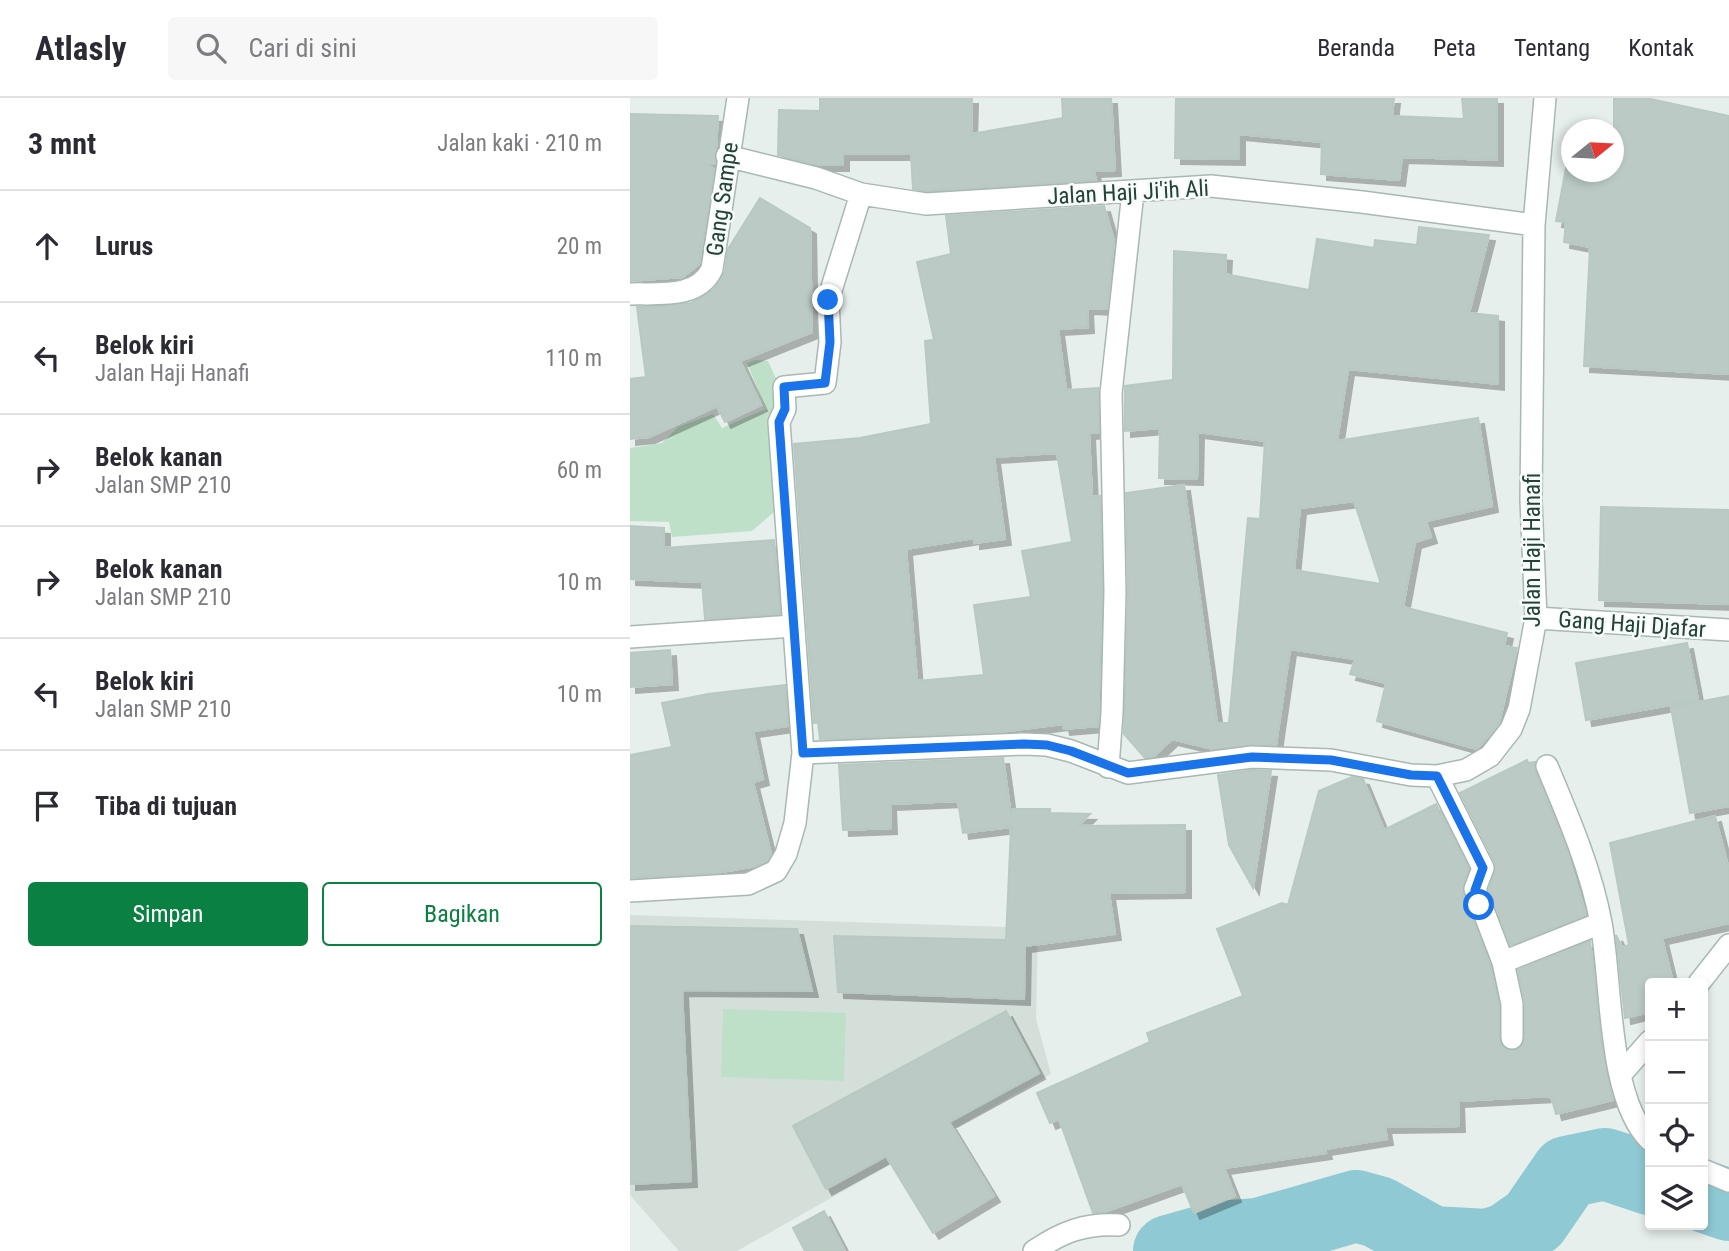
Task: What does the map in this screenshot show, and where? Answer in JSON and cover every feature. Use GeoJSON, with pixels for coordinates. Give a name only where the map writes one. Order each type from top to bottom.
{"type":"FeatureCollection","features":[{"type":"Feature","properties":{"kind":"street","name":"Gang Sampe"},"geometry":{"type":"LineString","coordinates":[[630,294],[690,291],[703,284],[712,269],[727,156],[738,98]]}},
{"type":"Feature","properties":{"kind":"street","name":"Jalan Haji Hanafi"},"geometry":{"type":"LineString","coordinates":[[803,753],[1024,744],[1047,745],[1071,751],[1128,773],[1252,757],[1331,760],[1411,775],[1437,776],[1466,770],[1490,756],[1511,729],[1520,709],[1535,618],[1531,500],[1534,225],[1545,98]]}},
{"type":"Feature","properties":{"kind":"street","name":"Jalan Haji Ji'ih Ali"},"geometry":{"type":"LineString","coordinates":[[727,156],[816,178],[861,194],[926,204],[1211,186],[1362,202],[1534,225]]}},
{"type":"Feature","properties":{"kind":"street"},"geometry":{"type":"LineString","coordinates":[[1108,767],[1115,592],[1111,393],[1133,192]]}},
{"type":"Feature","properties":{"kind":"street"},"geometry":{"type":"LineString","coordinates":[[630,891],[748,884],[776,871],[786,854],[795,822],[803,753],[779,422],[785,409],[784,387],[825,383],[830,342],[828,300],[861,194]]}},
{"type":"Feature","properties":{"kind":"street","name":"Gang Haji Djafar"},"geometry":{"type":"LineString","coordinates":[[1535,618],[1729,630]]}},
{"type":"Feature","properties":{"kind":"street"},"geometry":{"type":"LineString","coordinates":[[630,637],[794,626]]}},
{"type":"Feature","properties":{"kind":"street"},"geometry":{"type":"LineString","coordinates":[[1547,766],[1570,819],[1601,923],[1610,1014],[1621,1074],[1633,1117],[1645,1133]]}},
{"type":"Feature","properties":{"kind":"street"},"geometry":{"type":"LineString","coordinates":[[1437,776],[1483,868],[1475,890],[1503,962],[1511,1004],[1512,1038]]}},
{"type":"Feature","properties":{"kind":"street"},"geometry":{"type":"LineString","coordinates":[[1503,962],[1601,923]]}},
{"type":"Feature","properties":{"kind":"street"},"geometry":{"type":"LineString","coordinates":[[1703,978],[1729,945]]}},
{"type":"Feature","properties":{"kind":"street"},"geometry":{"type":"LineString","coordinates":[[1621,1074],[1645,1047]]}},
{"type":"Feature","properties":{"kind":"street"},"geometry":{"type":"LineString","coordinates":[[1708,1172],[1729,1181]]}},
{"type":"Feature","properties":{"kind":"street"},"geometry":{"type":"LineString","coordinates":[[1034,1251],[1055,1237],[1079,1227],[1119,1225]]}},
{"type":"Feature","properties":{"kind":"shaded area"},"geometry":{"type":"Polygon","coordinates":[[[630,915],[1038,928],[1036,1019],[1051,1074],[737,1251],[679,1251],[630,1195],[630,915]]]}},
{"type":"Feature","properties":{"kind":"green space"},"geometry":{"type":"Polygon","coordinates":[[[755,360],[768,361],[778,383],[774,512],[752,531],[672,537],[669,522],[630,521],[630,448],[662,443],[678,427],[713,414],[722,428],[766,409],[747,363],[755,360]]]}},
{"type":"Feature","properties":{"kind":"green space"},"geometry":{"type":"Polygon","coordinates":[[[723,1009],[846,1013],[844,1081],[721,1077],[723,1009]]]}},
{"type":"Feature","properties":{"kind":"building"},"geometry":{"type":"Polygon","coordinates":[[[820,98],[972,98],[971,134],[1063,118],[1062,98],[1111,98],[1115,170],[1094,171],[1096,180],[927,191],[913,189],[911,154],[843,154],[843,165],[818,165],[778,155],[779,110],[820,111],[820,98]]]}},
{"type":"Feature","properties":{"kind":"building"},"geometry":{"type":"Polygon","coordinates":[[[1176,98],[1394,98],[1392,116],[1464,119],[1462,98],[1497,98],[1497,160],[1402,157],[1399,180],[1321,174],[1322,142],[1239,134],[1239,159],[1175,158],[1176,98]]]}},
{"type":"Feature","properties":{"kind":"building"},"geometry":{"type":"Polygon","coordinates":[[[1614,98],[1646,98],[1729,116],[1729,374],[1584,366],[1590,247],[1564,242],[1566,222],[1556,221],[1563,182],[1624,182],[1624,119],[1614,119],[1614,98]]]}},
{"type":"Feature","properties":{"kind":"building"},"geometry":{"type":"Polygon","coordinates":[[[630,114],[718,116],[715,164],[706,164],[714,169],[699,264],[683,277],[630,281],[630,114]]]}},
{"type":"Feature","properties":{"kind":"building"},"geometry":{"type":"Polygon","coordinates":[[[760,198],[810,228],[812,332],[740,361],[761,405],[725,422],[717,406],[649,437],[630,439],[630,379],[646,377],[637,307],[691,303],[714,289],[725,272],[728,249],[760,198]]]}},
{"type":"Feature","properties":{"kind":"building"},"geometry":{"type":"Polygon","coordinates":[[[1104,206],[1114,241],[1107,309],[1087,308],[1088,327],[1058,329],[1066,390],[1098,388],[1099,432],[1089,433],[1092,497],[1100,496],[1102,592],[1098,726],[1064,729],[1063,724],[1000,732],[820,739],[818,722],[814,723],[794,444],[860,438],[931,424],[925,341],[934,340],[917,262],[951,254],[946,216],[1104,206]],[[1057,453],[994,457],[1005,539],[974,543],[974,538],[906,549],[917,681],[984,675],[974,605],[1031,597],[1022,551],[1072,542],[1057,453]]]}},
{"type":"Feature","properties":{"kind":"building"},"geometry":{"type":"Polygon","coordinates":[[[1419,227],[1489,235],[1469,313],[1498,316],[1498,384],[1348,369],[1337,441],[1478,418],[1492,506],[1426,521],[1431,537],[1415,542],[1403,607],[1507,633],[1504,646],[1517,648],[1499,723],[1477,749],[1377,721],[1386,683],[1350,674],[1355,659],[1290,649],[1276,745],[1213,749],[1172,739],[1153,757],[1145,758],[1124,734],[1128,592],[1126,493],[1184,485],[1217,723],[1229,723],[1248,518],[1260,519],[1265,441],[1198,432],[1197,479],[1159,478],[1160,428],[1125,431],[1125,386],[1173,380],[1174,251],[1226,255],[1225,274],[1309,290],[1317,239],[1374,248],[1375,240],[1417,245],[1419,227]],[[1354,501],[1300,508],[1294,570],[1381,584],[1354,501]]]}},
{"type":"Feature","properties":{"kind":"building"},"geometry":{"type":"Polygon","coordinates":[[[1601,507],[1729,510],[1729,604],[1599,600],[1601,507]]]}},
{"type":"Feature","properties":{"kind":"building"},"geometry":{"type":"Polygon","coordinates":[[[630,526],[664,528],[664,548],[774,540],[780,614],[705,619],[702,582],[630,579],[630,526]]]}},
{"type":"Feature","properties":{"kind":"building"},"geometry":{"type":"Polygon","coordinates":[[[1687,643],[1698,700],[1586,720],[1576,663],[1687,643]]]}},
{"type":"Feature","properties":{"kind":"building"},"geometry":{"type":"Polygon","coordinates":[[[670,650],[672,684],[630,687],[630,653],[670,650]]]}},
{"type":"Feature","properties":{"kind":"building"},"geometry":{"type":"Polygon","coordinates":[[[785,685],[788,726],[753,731],[763,779],[753,782],[771,854],[767,861],[756,866],[716,873],[630,878],[630,755],[672,747],[662,703],[708,694],[785,685]]]}},
{"type":"Feature","properties":{"kind":"building"},"geometry":{"type":"Polygon","coordinates":[[[1729,696],[1729,806],[1690,813],[1671,707],[1729,696]]]}},
{"type":"Feature","properties":{"kind":"building"},"geometry":{"type":"Polygon","coordinates":[[[1003,758],[1011,816],[1011,809],[1050,809],[1050,813],[1090,814],[1078,826],[1185,825],[1185,892],[1109,893],[1115,934],[1025,946],[1024,999],[838,992],[834,936],[1006,940],[1011,827],[963,833],[958,801],[890,804],[891,828],[843,830],[839,765],[1003,758]]]}},
{"type":"Feature","properties":{"kind":"building"},"geometry":{"type":"Polygon","coordinates":[[[1527,760],[1528,763],[1535,762],[1535,771],[1566,848],[1586,915],[1510,945],[1489,889],[1495,863],[1460,793],[1527,760]]]}},
{"type":"Feature","properties":{"kind":"building"},"geometry":{"type":"Polygon","coordinates":[[[1253,770],[1271,771],[1253,888],[1229,845],[1218,775],[1253,770]]]}},
{"type":"Feature","properties":{"kind":"building"},"geometry":{"type":"Polygon","coordinates":[[[1352,777],[1363,779],[1384,830],[1436,804],[1469,869],[1463,894],[1490,966],[1499,1005],[1499,1039],[1505,1049],[1518,1050],[1525,1039],[1525,1004],[1518,970],[1590,941],[1601,1040],[1613,1100],[1556,1114],[1551,1096],[1458,1101],[1459,1126],[1385,1127],[1387,1139],[1325,1149],[1326,1153],[1224,1168],[1235,1196],[1194,1213],[1182,1184],[1104,1212],[1093,1213],[1059,1119],[1050,1123],[1037,1093],[1150,1042],[1147,1033],[1243,996],[1217,929],[1282,903],[1288,905],[1319,791],[1352,777]]]}},
{"type":"Feature","properties":{"kind":"building"},"geometry":{"type":"Polygon","coordinates":[[[1715,816],[1729,870],[1729,923],[1662,938],[1672,978],[1645,978],[1645,1013],[1625,1018],[1616,935],[1622,947],[1629,945],[1610,843],[1715,816]]]}},
{"type":"Feature","properties":{"kind":"building"},"geometry":{"type":"Polygon","coordinates":[[[630,926],[797,929],[812,991],[682,990],[691,1181],[630,1184],[630,926]]]}},
{"type":"Feature","properties":{"kind":"building"},"geometry":{"type":"Polygon","coordinates":[[[1006,1011],[1039,1073],[949,1122],[994,1196],[933,1233],[886,1156],[826,1189],[793,1126],[1006,1011]]]}},
{"type":"Feature","properties":{"kind":"building"},"geometry":{"type":"Polygon","coordinates":[[[824,1211],[845,1251],[805,1251],[793,1228],[824,1211]]]}},
{"type":"Feature","properties":{"kind":"waterway"},"geometry":{"type":"LineString","coordinates":[[1169,1251],[1219,1237],[1258,1234],[1356,1206],[1378,1212],[1432,1242],[1487,1245],[1507,1239],[1534,1220],[1567,1172],[1605,1164],[1645,1177]]}},
{"type":"Feature","properties":{"kind":"waterway"},"geometry":{"type":"LineString","coordinates":[[1708,1198],[1729,1205]]}},
{"type":"Feature","properties":{"kind":"route"},"geometry":{"type":"LineString","coordinates":[[828,300],[830,342],[825,383],[784,387],[785,409],[779,422],[788,509],[803,753],[1024,744],[1047,745],[1071,751],[1128,773],[1252,757],[1331,760],[1411,775],[1437,776],[1483,868],[1481,881],[1475,890],[1479,905]]}}]}
